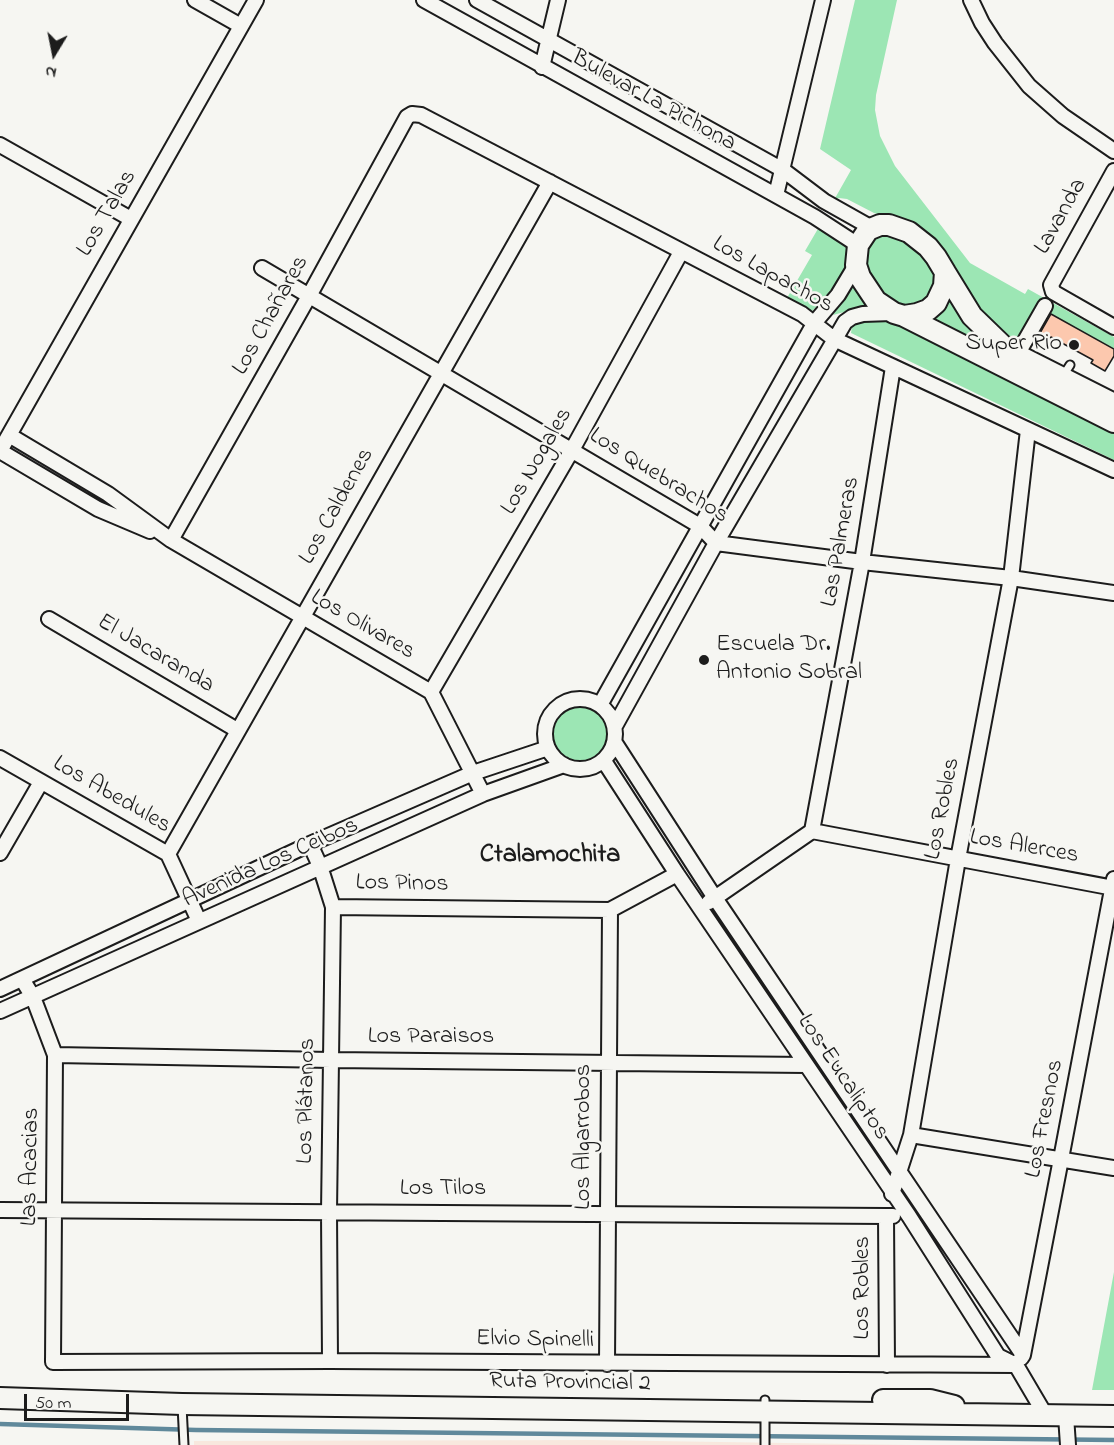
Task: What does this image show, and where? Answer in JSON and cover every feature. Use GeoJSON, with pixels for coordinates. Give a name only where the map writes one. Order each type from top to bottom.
{"type":"FeatureCollection","features":[{"type":"Feature","properties":{"kind":"main road"},"geometry":{"type":"LineString","coordinates":[[1112,398],[1025,346],[986,332],[954,291],[936,257],[928,247],[909,232],[889,225],[880,225],[872,228],[858,245],[856,265],[860,277],[876,301],[1114,422]]}},
{"type":"Feature","properties":{"kind":"main road"},"geometry":{"type":"LineString","coordinates":[[899,314],[918,314],[928,310],[936,303],[944,286],[945,272]]}},
{"type":"Feature","properties":{"kind":"main road","name":"Ruta Provincial 2"},"geometry":{"type":"LineString","coordinates":[[0,1397],[182,1404],[539,1409],[765,1406],[1046,1416],[1114,1416]]}},
{"type":"Feature","properties":{"kind":"street"},"geometry":{"type":"LineString","coordinates":[[195,0],[241,26]]}},
{"type":"Feature","properties":{"kind":"street","name":"Los Talas"},"geometry":{"type":"LineString","coordinates":[[0,451],[256,0]]}},
{"type":"Feature","properties":{"kind":"street","name":"Bulevar La Pichona"},"geometry":{"type":"LineString","coordinates":[[424,0],[816,217],[858,245]]}},
{"type":"Feature","properties":{"kind":"street","name":"Bulevar La Pichona"},"geometry":{"type":"LineString","coordinates":[[477,0],[783,170],[824,201],[872,228]]}},
{"type":"Feature","properties":{"kind":"street"},"geometry":{"type":"LineString","coordinates":[[542,67],[558,0]]}},
{"type":"Feature","properties":{"kind":"street"},"geometry":{"type":"LineString","coordinates":[[776,195],[822,0]]}},
{"type":"Feature","properties":{"kind":"street"},"geometry":{"type":"LineString","coordinates":[[971,0],[991,36],[1029,86],[1062,116],[1114,151]]}},
{"type":"Feature","properties":{"kind":"street","name":"Los Lapachos"},"geometry":{"type":"LineString","coordinates":[[411,114],[421,115],[815,322],[834,339],[1114,470]]}},
{"type":"Feature","properties":{"kind":"street","name":"Los Chañares"},"geometry":{"type":"LineString","coordinates":[[171,540],[407,117],[411,114]]}},
{"type":"Feature","properties":{"kind":"street"},"geometry":{"type":"LineString","coordinates":[[0,145],[131,219]]}},
{"type":"Feature","properties":{"kind":"street","name":"Lavanda"},"geometry":{"type":"LineString","coordinates":[[1114,171],[1051,285],[1053,292],[1114,327]]}},
{"type":"Feature","properties":{"kind":"street","name":"Los Caldenes"},"geometry":{"type":"LineString","coordinates":[[168,854],[550,182]]}},
{"type":"Feature","properties":{"kind":"street","name":"Los Nogales"},"geometry":{"type":"LineString","coordinates":[[431,692],[572,450],[681,252]]}},
{"type":"Feature","properties":{"kind":"street"},"geometry":{"type":"LineString","coordinates":[[600,705],[815,322],[838,295],[856,265]]}},
{"type":"Feature","properties":{"kind":"street","name":"Los Quebrachos"},"geometry":{"type":"LineString","coordinates":[[262,268],[700,526],[716,543],[1011,578],[1114,593]]}},
{"type":"Feature","properties":{"kind":"street"},"geometry":{"type":"LineString","coordinates":[[1025,346],[1045,306]]}},
{"type":"Feature","properties":{"kind":"street"},"geometry":{"type":"LineString","coordinates":[[615,726],[716,543],[845,322],[852,317],[876,312],[899,314]]}},
{"type":"Feature","properties":{"kind":"street","name":"Las Palmeras"},"geometry":{"type":"LineString","coordinates":[[812,831],[862,562],[893,367]]}},
{"type":"Feature","properties":{"kind":"street","name":"Los Robles"},"geometry":{"type":"LineString","coordinates":[[892,1194],[910,1135],[958,859],[1011,578],[1028,430]]}},
{"type":"Feature","properties":{"kind":"street"},"geometry":{"type":"LineString","coordinates":[[9,435],[108,494],[171,540]]}},
{"type":"Feature","properties":{"kind":"street"},"geometry":{"type":"LineString","coordinates":[[0,451],[98,509],[171,540]]}},
{"type":"Feature","properties":{"kind":"street","name":"Los Olivares"},"geometry":{"type":"LineString","coordinates":[[171,540],[431,692],[483,794]]}},
{"type":"Feature","properties":{"kind":"street","name":"El Jacaranda"},"geometry":{"type":"LineString","coordinates":[[49,619],[237,730]]}},
{"type":"Feature","properties":{"kind":"street"},"geometry":{"type":"LineString","coordinates":[[571,700],[591,700],[600,705],[607,710],[615,726],[615,743],[611,753],[595,766],[585,769],[574,769],[554,758],[545,739],[548,718],[554,710],[571,700]]}},
{"type":"Feature","properties":{"kind":"street","name":"Los Eucaliptos"},"geometry":{"type":"LineString","coordinates":[[615,743],[715,898],[927,1213],[1020,1360],[1046,1416]]}},
{"type":"Feature","properties":{"kind":"street","name":"Avenida Los Ceibos"},"geometry":{"type":"LineString","coordinates":[[0,989],[310,844],[473,773],[548,748]]}},
{"type":"Feature","properties":{"kind":"street","name":"Los Abedules"},"geometry":{"type":"LineString","coordinates":[[0,758],[168,854],[199,921]]}},
{"type":"Feature","properties":{"kind":"street","name":"Los Eucaliptos"},"geometry":{"type":"LineString","coordinates":[[604,760],[700,909],[909,1216],[998,1356],[1020,1360]]}},
{"type":"Feature","properties":{"kind":"street","name":"Avenida Los Ceibos"},"geometry":{"type":"LineString","coordinates":[[0,1011],[483,794],[564,765]]}},
{"type":"Feature","properties":{"kind":"street"},"geometry":{"type":"LineString","coordinates":[[0,853],[41,782]]}},
{"type":"Feature","properties":{"kind":"street"},"geometry":{"type":"LineString","coordinates":[[700,909],[812,831]]}},
{"type":"Feature","properties":{"kind":"street","name":"Los Alerces"},"geometry":{"type":"LineString","coordinates":[[812,831],[958,859],[1114,884]]}},
{"type":"Feature","properties":{"kind":"street","name":"Los Plátanos"},"geometry":{"type":"LineString","coordinates":[[310,844],[320,866],[333,907],[329,1212],[330,1361]]}},
{"type":"Feature","properties":{"kind":"street","name":"Los Pinos"},"geometry":{"type":"LineString","coordinates":[[333,907],[610,910],[677,874]]}},
{"type":"Feature","properties":{"kind":"street","name":"Los Fresnos"},"geometry":{"type":"LineString","coordinates":[[1020,1360],[1114,884]]}},
{"type":"Feature","properties":{"kind":"street","name":"Los Algarrobos"},"geometry":{"type":"LineString","coordinates":[[607,1364],[610,910]]}},
{"type":"Feature","properties":{"kind":"street","name":"Las Acacias"},"geometry":{"type":"LineString","coordinates":[[22,980],[33,997],[55,1054],[53,1362]]}},
{"type":"Feature","properties":{"kind":"street","name":"Los Paraisos"},"geometry":{"type":"LineString","coordinates":[[55,1054],[331,1060],[806,1065]]}},
{"type":"Feature","properties":{"kind":"street"},"geometry":{"type":"LineString","coordinates":[[910,1135],[1114,1168]]}},
{"type":"Feature","properties":{"kind":"street","name":"Los Tilos"},"geometry":{"type":"LineString","coordinates":[[0,1210],[886,1216]]}},
{"type":"Feature","properties":{"kind":"street","name":"Los Robles"},"geometry":{"type":"LineString","coordinates":[[886,1365],[886,1216],[927,1213]]}},
{"type":"Feature","properties":{"kind":"street","name":"Elvio Spinelli"},"geometry":{"type":"LineString","coordinates":[[53,1362],[330,1361],[886,1365],[1020,1360]]}},
{"type":"Feature","properties":{"kind":"street"},"geometry":{"type":"LineString","coordinates":[[1066,1416],[1068,1445]]}},
{"type":"Feature","properties":{"kind":"lane"},"geometry":{"type":"LineString","coordinates":[[182,1404],[184,1445]]}},
{"type":"Feature","properties":{"kind":"lane"},"geometry":{"type":"LineString","coordinates":[[765,1406],[765,1445]]}},
{"type":"Feature","properties":{"kind":"shaded area"},"geometry":{"type":"Polygon","coordinates":[[[592,1440],[913,1445],[194,1445],[194,1441],[592,1440]]]}},
{"type":"Feature","properties":{"kind":"green space"},"geometry":{"type":"Polygon","coordinates":[[[855,0],[897,0],[876,95],[875,110],[880,136],[895,166],[970,263],[1025,294],[1028,289],[1114,337],[1114,349],[1047,312],[1016,346],[1004,338],[899,220],[874,213],[847,199],[834,200],[851,170],[820,149],[855,0]]]}},
{"type":"Feature","properties":{"kind":"green space"},"geometry":{"type":"Polygon","coordinates":[[[819,227],[846,245],[849,258],[846,274],[831,293],[812,311],[787,298],[812,255],[805,251],[819,227]]]}},
{"type":"Feature","properties":{"kind":"green space"},"geometry":{"type":"Polygon","coordinates":[[[883,232],[914,243],[936,272],[934,294],[913,308],[894,304],[872,285],[865,271],[864,252],[873,237],[883,232]]]}},
{"type":"Feature","properties":{"kind":"green space"},"geometry":{"type":"Polygon","coordinates":[[[855,283],[870,305],[833,315],[855,283]]]}},
{"type":"Feature","properties":{"kind":"green space"},"geometry":{"type":"Polygon","coordinates":[[[950,297],[1008,358],[924,319],[944,306],[950,297]]]}},
{"type":"Feature","properties":{"kind":"green space"},"geometry":{"type":"Polygon","coordinates":[[[872,320],[894,323],[907,328],[1114,429],[1114,460],[851,333],[855,323],[872,320]]]}},
{"type":"Feature","properties":{"kind":"green space"},"geometry":{"type":"Polygon","coordinates":[[[587,699],[600,705],[609,714],[613,720],[615,734],[613,748],[605,759],[594,767],[573,769],[555,759],[547,748],[545,727],[555,709],[566,701],[587,699]]]}},
{"type":"Feature","properties":{"kind":"green space"},"geometry":{"type":"Polygon","coordinates":[[[1114,1272],[1114,1390],[1092,1390],[1114,1272]]]}},
{"type":"Feature","properties":{"kind":"building"},"geometry":{"type":"Polygon","coordinates":[[[1051,314],[1114,349],[1114,356],[1105,371],[1091,363],[1093,360],[1051,337],[1049,340],[1039,335],[1051,314]]]}},
{"type":"Feature","properties":{"kind":"waterway"},"geometry":{"type":"LineString","coordinates":[[0,1424],[196,1430],[1114,1440]]}},
{"type":"Feature","properties":{"kind":"place","name":"Super Rio"},"geometry":{"type":"Point","coordinates":[1074,345]}},
{"type":"Feature","properties":{"kind":"place","name":"Escuela Dr. Antonio Sobral"},"geometry":{"type":"Point","coordinates":[704,660]}},
{"type":"Feature","properties":{"kind":"district","name":"Ctalamochita"},"geometry":{"type":"Point","coordinates":[550,857]}}]}
